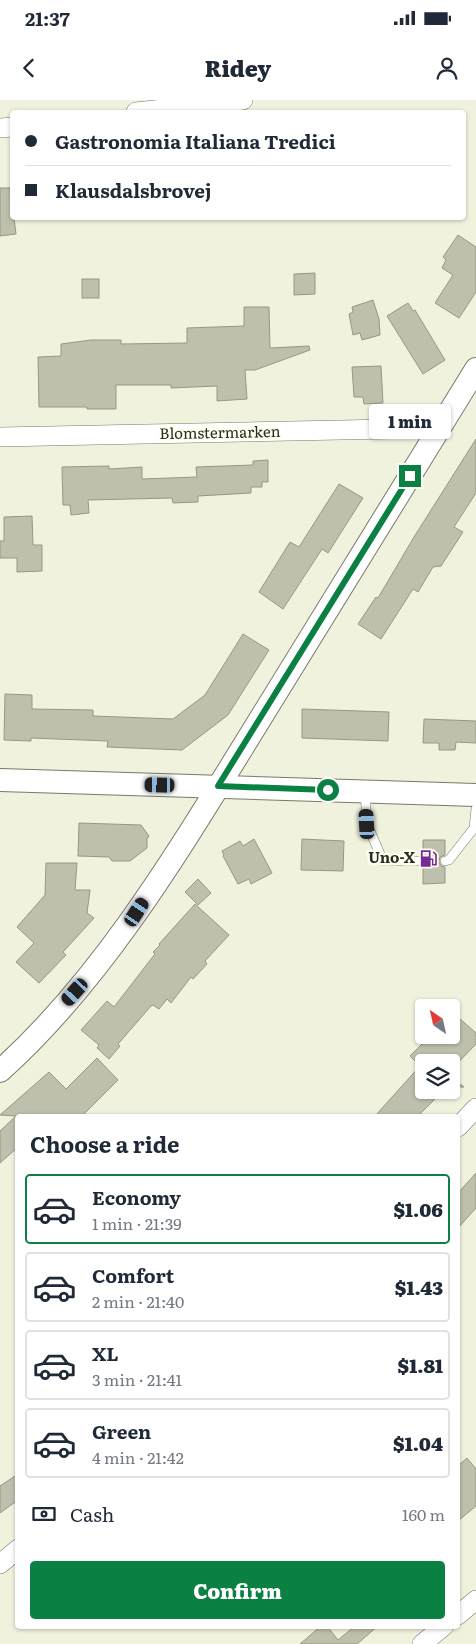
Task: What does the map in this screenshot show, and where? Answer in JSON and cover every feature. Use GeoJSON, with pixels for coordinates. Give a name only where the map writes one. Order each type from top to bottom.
{"type":"FeatureCollection","features":[{"type":"Feature","properties":{"kind":"street"},"geometry":{"type":"LineString","coordinates":[[154,110],[243,100]]}},
{"type":"Feature","properties":{"kind":"street"},"geometry":{"type":"LineString","coordinates":[[0,1071],[20,1053],[75,992],[127,928],[218,786],[476,369]]}},
{"type":"Feature","properties":{"kind":"street","name":"Blomstermarken"},"geometry":{"type":"LineString","coordinates":[[0,437],[440,428]]}},
{"type":"Feature","properties":{"kind":"street"},"geometry":{"type":"LineString","coordinates":[[0,780],[476,795]]}},
{"type":"Feature","properties":{"kind":"street"},"geometry":{"type":"LineString","coordinates":[[460,1125],[476,1108]]}},
{"type":"Feature","properties":{"kind":"street"},"geometry":{"type":"LineString","coordinates":[[0,1564],[15,1552]]}},
{"type":"Feature","properties":{"kind":"street"},"geometry":{"type":"LineString","coordinates":[[460,1613],[476,1600]]}},
{"type":"Feature","properties":{"kind":"street"},"geometry":{"type":"LineString","coordinates":[[422,1644],[440,1629]]}},
{"type":"Feature","properties":{"kind":"lane"},"geometry":{"type":"LineString","coordinates":[[365,791],[367,824],[383,861],[423,861]]}},
{"type":"Feature","properties":{"kind":"lane"},"geometry":{"type":"LineString","coordinates":[[445,861],[449,860],[474,828],[476,809]]}},
{"type":"Feature","properties":{"kind":"building"},"geometry":{"type":"Polygon","coordinates":[[[0,188],[10,188],[10,220],[14,220],[16,234],[0,236],[0,188]]]}},
{"type":"Feature","properties":{"kind":"building"},"geometry":{"type":"Polygon","coordinates":[[[458,235],[476,247],[476,292],[459,318],[435,303],[453,275],[442,268],[446,260],[443,257],[458,235]]]}},
{"type":"Feature","properties":{"kind":"building"},"geometry":{"type":"Polygon","coordinates":[[[315,273],[315,294],[294,295],[294,274],[315,273]]]}},
{"type":"Feature","properties":{"kind":"building"},"geometry":{"type":"Polygon","coordinates":[[[82,279],[99,279],[99,298],[82,298],[82,279]]]}},
{"type":"Feature","properties":{"kind":"building"},"geometry":{"type":"Polygon","coordinates":[[[373,300],[379,319],[380,335],[362,340],[360,333],[353,335],[349,314],[353,312],[352,307],[373,300]]]}},
{"type":"Feature","properties":{"kind":"building"},"geometry":{"type":"Polygon","coordinates":[[[408,303],[413,311],[415,310],[445,360],[423,374],[387,316],[408,303]]]}},
{"type":"Feature","properties":{"kind":"building"},"geometry":{"type":"Polygon","coordinates":[[[244,307],[269,307],[270,348],[309,346],[310,350],[255,370],[245,370],[247,399],[217,401],[217,386],[171,388],[171,385],[116,385],[116,409],[39,407],[38,357],[61,356],[61,344],[91,340],[121,340],[121,344],[187,343],[187,328],[244,326],[244,307]]]}},
{"type":"Feature","properties":{"kind":"building"},"geometry":{"type":"Polygon","coordinates":[[[381,366],[383,403],[364,404],[363,397],[354,397],[352,367],[381,366]]]}},
{"type":"Feature","properties":{"kind":"building"},"geometry":{"type":"Polygon","coordinates":[[[476,439],[476,493],[454,527],[463,532],[441,566],[433,567],[418,592],[413,589],[381,639],[358,624],[376,597],[378,598],[476,439]]]}},
{"type":"Feature","properties":{"kind":"building"},"geometry":{"type":"Polygon","coordinates":[[[268,460],[268,482],[262,482],[262,487],[251,487],[251,493],[198,496],[198,502],[173,503],[172,498],[88,500],[89,513],[71,515],[70,505],[63,505],[62,467],[109,466],[109,469],[142,467],[142,479],[197,477],[196,467],[253,465],[253,461],[268,460]]]}},
{"type":"Feature","properties":{"kind":"building"},"geometry":{"type":"Polygon","coordinates":[[[339,484],[363,498],[328,553],[322,549],[283,609],[259,592],[290,542],[299,547],[339,484]]]}},
{"type":"Feature","properties":{"kind":"building"},"geometry":{"type":"Polygon","coordinates":[[[32,516],[33,545],[42,545],[42,571],[17,572],[17,558],[0,558],[0,541],[4,541],[4,517],[32,516]]]}},
{"type":"Feature","properties":{"kind":"building"},"geometry":{"type":"Polygon","coordinates":[[[243,634],[269,650],[228,715],[182,750],[107,747],[108,741],[31,738],[31,741],[4,740],[5,694],[32,695],[32,709],[93,710],[93,716],[173,719],[205,695],[243,634]]]}},
{"type":"Feature","properties":{"kind":"building"},"geometry":{"type":"Polygon","coordinates":[[[302,709],[389,712],[388,741],[302,738],[302,709]]]}},
{"type":"Feature","properties":{"kind":"building"},"geometry":{"type":"Polygon","coordinates":[[[424,719],[476,721],[476,743],[456,742],[455,750],[439,750],[439,743],[423,743],[424,719]]]}},
{"type":"Feature","properties":{"kind":"building"},"geometry":{"type":"Polygon","coordinates":[[[79,823],[141,825],[149,836],[147,848],[130,861],[112,861],[109,857],[78,856],[79,823]]]}},
{"type":"Feature","properties":{"kind":"building"},"geometry":{"type":"Polygon","coordinates":[[[254,839],[272,873],[251,884],[249,879],[238,884],[222,851],[240,841],[243,846],[254,839]]]}},
{"type":"Feature","properties":{"kind":"building"},"geometry":{"type":"Polygon","coordinates":[[[302,839],[344,841],[343,871],[301,870],[302,839]]]}},
{"type":"Feature","properties":{"kind":"building"},"geometry":{"type":"Polygon","coordinates":[[[423,840],[445,840],[445,855],[440,857],[439,862],[441,866],[445,867],[445,883],[423,884],[423,867],[427,866],[429,861],[428,857],[423,855],[423,840]]]}},
{"type":"Feature","properties":{"kind":"building"},"geometry":{"type":"Polygon","coordinates":[[[46,863],[77,863],[75,890],[90,890],[87,913],[94,918],[63,952],[66,955],[39,983],[16,962],[34,943],[17,927],[45,895],[46,863]]]}},
{"type":"Feature","properties":{"kind":"building"},"geometry":{"type":"Polygon","coordinates":[[[198,879],[211,893],[198,905],[185,892],[198,879]]]}},
{"type":"Feature","properties":{"kind":"building"},"geometry":{"type":"Polygon","coordinates":[[[195,904],[229,935],[205,961],[207,964],[193,979],[191,977],[171,1003],[167,999],[159,1009],[153,1005],[151,1006],[118,1044],[120,1046],[109,1059],[97,1048],[99,1045],[81,1030],[107,1001],[114,1007],[155,954],[153,952],[159,944],[195,904]]]}},
{"type":"Feature","properties":{"kind":"building"},"geometry":{"type":"Polygon","coordinates":[[[460,1019],[476,1033],[476,1044],[460,1061],[460,1054],[415,1054],[415,1061],[410,1056],[422,1044],[460,1044],[460,1019]]]}},
{"type":"Feature","properties":{"kind":"building"},"geometry":{"type":"Polygon","coordinates":[[[97,1058],[118,1080],[84,1114],[0,1115],[49,1072],[66,1089],[97,1058]]]}},
{"type":"Feature","properties":{"kind":"building"},"geometry":{"type":"Polygon","coordinates":[[[415,1072],[415,1099],[435,1099],[420,1114],[377,1114],[415,1072]]]}},
{"type":"Feature","properties":{"kind":"building"},"geometry":{"type":"Polygon","coordinates":[[[15,1117],[15,1150],[0,1163],[0,1131],[15,1117]]]}},
{"type":"Feature","properties":{"kind":"building"},"geometry":{"type":"Polygon","coordinates":[[[476,1173],[476,1208],[460,1226],[460,1191],[476,1173]]]}},
{"type":"Feature","properties":{"kind":"building"},"geometry":{"type":"Polygon","coordinates":[[[467,1458],[476,1469],[476,1506],[460,1519],[460,1464],[467,1458]]]}},
{"type":"Feature","properties":{"kind":"building"},"geometry":{"type":"Polygon","coordinates":[[[15,1476],[15,1502],[0,1513],[0,1486],[15,1476]]]}},
{"type":"Feature","properties":{"kind":"building"},"geometry":{"type":"Polygon","coordinates":[[[318,1629],[329,1629],[338,1640],[351,1629],[374,1629],[357,1644],[300,1644],[318,1629]]]}},
{"type":"Feature","properties":{"kind":"place","name":"Uno-X"},"geometry":{"type":"Point","coordinates":[429,858]}},
{"type":"Feature","properties":{"kind":"route"},"geometry":{"type":"LineString","coordinates":[[328,790],[218,786],[410,476]]}}]}
